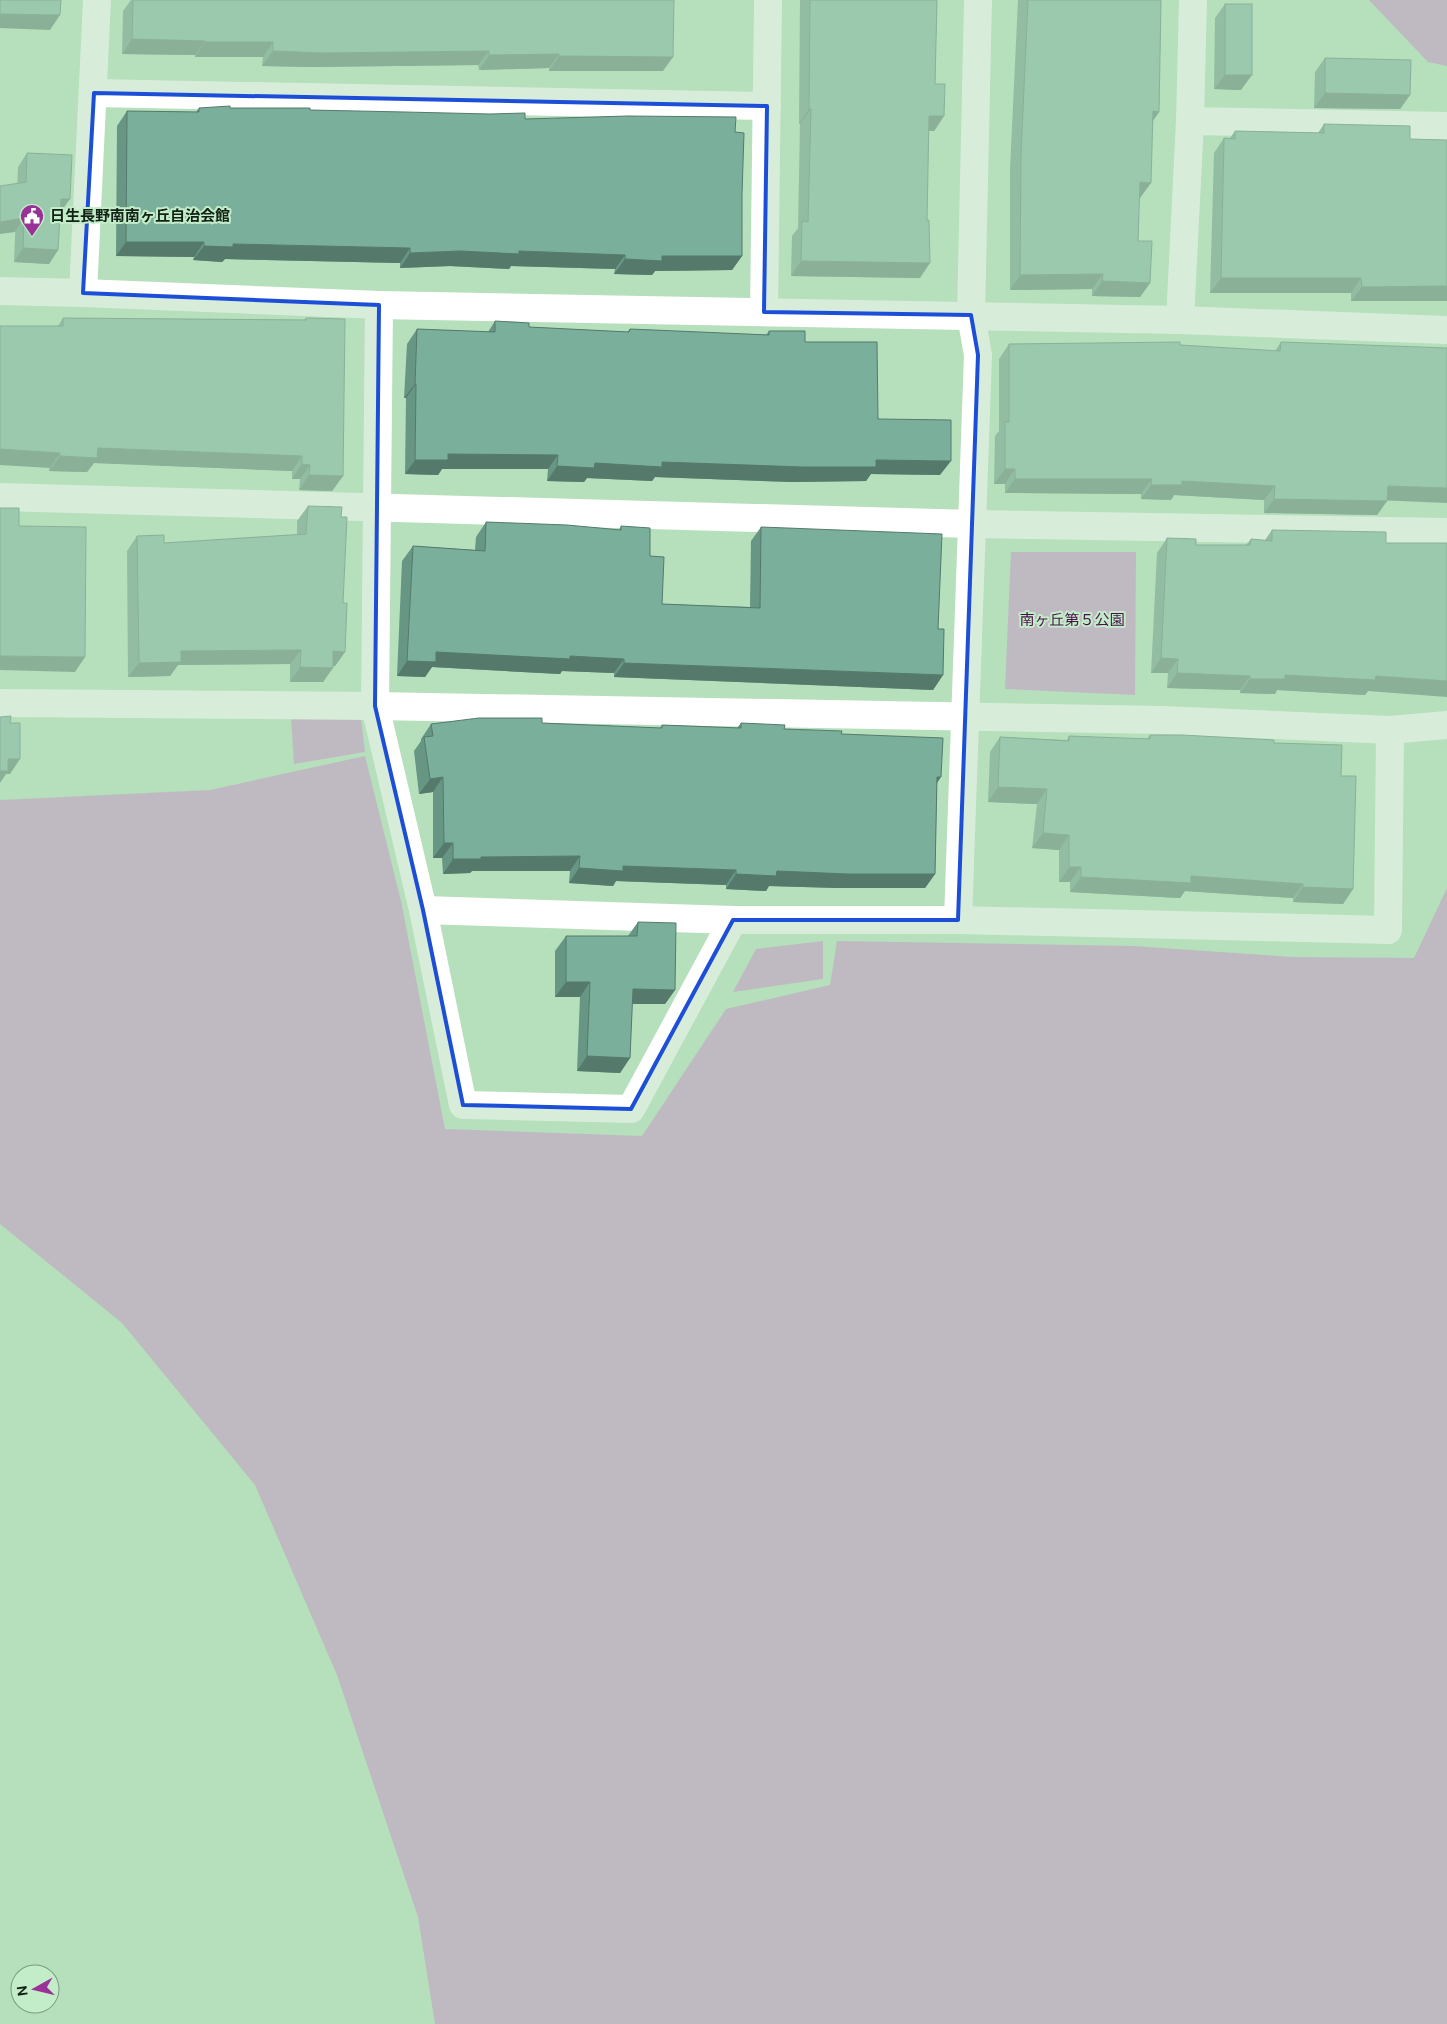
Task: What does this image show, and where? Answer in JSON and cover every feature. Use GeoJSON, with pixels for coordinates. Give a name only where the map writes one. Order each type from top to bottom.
{"type":"FeatureCollection","features":[{"type":"Feature","properties":{"kind":"street"},"geometry":{"type":"LineString","coordinates":[[84,293],[97,0]]}},
{"type":"Feature","properties":{"kind":"street"},"geometry":{"type":"LineString","coordinates":[[764,312],[768,0]]}},
{"type":"Feature","properties":{"kind":"street"},"geometry":{"type":"LineString","coordinates":[[958,920],[974,524],[978,355],[971,315],[978,0]]}},
{"type":"Feature","properties":{"kind":"street"},"geometry":{"type":"LineString","coordinates":[[1180,320],[1190,121],[1193,0]]}},
{"type":"Feature","properties":{"kind":"street"},"geometry":{"type":"LineString","coordinates":[[94,93],[767,106]]}},
{"type":"Feature","properties":{"kind":"street"},"geometry":{"type":"LineString","coordinates":[[1190,121],[1447,126]]}},
{"type":"Feature","properties":{"kind":"street"},"geometry":{"type":"LineString","coordinates":[[0,291],[378,305],[971,315],[1180,320],[1447,330]]}},
{"type":"Feature","properties":{"kind":"street"},"geometry":{"type":"LineString","coordinates":[[378,305],[375,706],[423,910],[463,1105],[631,1109],[733,920]]}},
{"type":"Feature","properties":{"kind":"street"},"geometry":{"type":"LineString","coordinates":[[0,497],[974,524],[1447,532]]}},
{"type":"Feature","properties":{"kind":"street"},"geometry":{"type":"LineString","coordinates":[[0,703],[375,706],[1163,720],[1390,730],[1447,725]]}},
{"type":"Feature","properties":{"kind":"street"},"geometry":{"type":"LineString","coordinates":[[423,910],[733,920],[958,920],[1388,930],[1390,730]]}},
{"type":"Feature","properties":{"kind":"highlighted area"},"geometry":{"type":"Polygon","coordinates":[[[94,93],[767,106],[764,312],[971,315],[978,355],[958,920],[733,920],[631,1109],[463,1105],[423,910],[375,706],[379,305],[83,293],[94,93]]]}},
{"type":"Feature","properties":{"kind":"green space"},"geometry":{"type":"Polygon","coordinates":[[[1369,0],[1447,0],[1447,66],[1428,62],[1369,0]]]}},
{"type":"Feature","properties":{"kind":"green space","name":"南ヶ丘第５公園"},"geometry":{"type":"Polygon","coordinates":[[[1011,552],[1136,552],[1135,695],[1005,689],[1011,552]]]}},
{"type":"Feature","properties":{"kind":"green space"},"geometry":{"type":"Polygon","coordinates":[[[291,718],[361,718],[365,752],[294,764],[291,718]]]}},
{"type":"Feature","properties":{"kind":"green space"},"geometry":{"type":"Polygon","coordinates":[[[365,756],[401,901],[445,1129],[642,1136],[726,1009],[830,985],[837,941],[1133,946],[1293,957],[1414,958],[1447,888],[1447,2024],[435,2024],[418,1917],[337,1675],[255,1485],[122,1323],[0,1224],[0,800],[210,790],[365,756]]]}},
{"type":"Feature","properties":{"kind":"green space"},"geometry":{"type":"Polygon","coordinates":[[[823,941],[823,979],[733,992],[756,949],[823,941]]]}},
{"type":"Feature","properties":{"kind":"building"},"geometry":{"type":"Polygon","coordinates":[[[0,0],[61,0],[60,15],[0,14],[0,0]]]}},
{"type":"Feature","properties":{"kind":"building"},"geometry":{"type":"Polygon","coordinates":[[[133,0],[674,0],[673,57],[559,56],[559,54],[489,55],[489,51],[322,53],[273,51],[273,42],[132,39],[133,0]]]}},
{"type":"Feature","properties":{"kind":"building"},"geometry":{"type":"Polygon","coordinates":[[[810,0],[937,0],[935,84],[945,84],[944,116],[929,116],[927,221],[929,220],[930,263],[801,261],[802,221],[808,222],[811,109],[809,109],[810,0]]]}},
{"type":"Feature","properties":{"kind":"building"},"geometry":{"type":"Polygon","coordinates":[[[1028,0],[1161,0],[1159,112],[1153,111],[1151,183],[1140,182],[1138,241],[1152,241],[1150,283],[1102,281],[1103,274],[1020,275],[1021,154],[1028,0]]]}},
{"type":"Feature","properties":{"kind":"building"},"geometry":{"type":"Polygon","coordinates":[[[1225,4],[1252,4],[1252,75],[1225,75],[1225,4]]]}},
{"type":"Feature","properties":{"kind":"building"},"geometry":{"type":"Polygon","coordinates":[[[1325,58],[1411,60],[1410,95],[1325,93],[1325,58]]]}},
{"type":"Feature","properties":{"kind":"building"},"geometry":{"type":"Polygon","coordinates":[[[230,106],[230,108],[310,108],[310,110],[525,113],[525,119],[628,116],[736,117],[735,132],[744,133],[742,256],[662,256],[662,261],[625,259],[625,255],[519,251],[519,254],[460,251],[410,253],[410,248],[233,244],[233,247],[204,246],[204,242],[126,242],[127,111],[199,112],[199,108],[230,106]]]}},
{"type":"Feature","properties":{"kind":"building"},"geometry":{"type":"Polygon","coordinates":[[[1324,124],[1410,126],[1410,139],[1447,140],[1447,286],[1362,287],[1361,278],[1221,278],[1224,138],[1235,139],[1235,131],[1324,133],[1324,124]]]}},
{"type":"Feature","properties":{"kind":"building","name":"日生長野南南ヶ丘自治会館"},"geometry":{"type":"Polygon","coordinates":[[[27,153],[72,155],[70,199],[61,199],[58,250],[23,248],[24,218],[0,222],[0,186],[26,182],[27,153]]]}},
{"type":"Feature","properties":{"kind":"building"},"geometry":{"type":"Polygon","coordinates":[[[63,318],[345,319],[343,476],[309,475],[310,465],[302,464],[302,456],[98,448],[97,458],[60,456],[60,453],[0,449],[0,326],[63,326],[63,318]]]}},
{"type":"Feature","properties":{"kind":"building"},"geometry":{"type":"Polygon","coordinates":[[[495,321],[529,323],[529,327],[629,332],[630,329],[769,335],[769,331],[805,331],[805,342],[877,342],[878,419],[951,420],[951,461],[876,460],[876,467],[803,467],[662,462],[662,467],[595,463],[594,468],[557,466],[558,455],[448,454],[448,460],[415,460],[417,329],[495,332],[495,321]]]}},
{"type":"Feature","properties":{"kind":"building"},"geometry":{"type":"Polygon","coordinates":[[[1180,342],[1180,345],[1280,351],[1281,342],[1447,348],[1447,488],[1388,486],[1387,501],[1274,499],[1275,486],[1182,481],[1182,485],[1151,485],[1152,479],[1015,479],[1015,469],[1005,469],[1005,422],[1009,422],[1009,344],[1180,342]]]}},
{"type":"Feature","properties":{"kind":"building"},"geometry":{"type":"Polygon","coordinates":[[[308,506],[342,507],[341,517],[347,517],[343,603],[347,603],[345,652],[333,651],[333,668],[300,667],[301,650],[181,651],[181,662],[139,663],[137,536],[164,535],[164,543],[306,534],[308,506]]]}},
{"type":"Feature","properties":{"kind":"building"},"geometry":{"type":"Polygon","coordinates":[[[0,508],[19,508],[19,526],[86,527],[85,657],[0,656],[0,508]]]}},
{"type":"Feature","properties":{"kind":"building"},"geometry":{"type":"Polygon","coordinates":[[[486,522],[567,525],[621,530],[621,526],[650,528],[650,556],[664,557],[662,604],[760,608],[761,527],[942,534],[938,629],[944,629],[943,675],[624,663],[624,659],[570,656],[570,659],[436,652],[436,662],[407,661],[413,546],[485,551],[486,522]]]}},
{"type":"Feature","properties":{"kind":"building"},"geometry":{"type":"Polygon","coordinates":[[[1272,530],[1386,532],[1386,543],[1447,543],[1447,681],[1376,676],[1375,680],[1285,675],[1285,679],[1250,679],[1250,676],[1177,673],[1178,659],[1161,658],[1167,538],[1196,539],[1196,545],[1250,545],[1251,539],[1272,541],[1272,530]]]}},
{"type":"Feature","properties":{"kind":"building"},"geometry":{"type":"Polygon","coordinates":[[[11,716],[10,723],[20,723],[20,759],[8,759],[8,771],[0,771],[0,717],[11,716]]]}},
{"type":"Feature","properties":{"kind":"building"},"geometry":{"type":"Polygon","coordinates":[[[479,718],[542,718],[542,723],[662,728],[662,725],[741,728],[741,723],[785,725],[784,729],[842,731],[841,734],[943,738],[941,777],[937,777],[935,874],[848,874],[777,871],[776,876],[736,874],[736,870],[623,866],[623,871],[579,868],[580,856],[453,859],[453,843],[444,843],[443,777],[430,779],[424,737],[433,736],[431,724],[479,718]]]}},
{"type":"Feature","properties":{"kind":"building"},"geometry":{"type":"Polygon","coordinates":[[[1150,735],[1182,735],[1274,740],[1274,743],[1342,745],[1341,776],[1356,776],[1353,889],[1303,887],[1303,884],[1191,876],[1191,883],[1081,877],[1081,867],[1069,867],[1069,835],[1043,833],[1047,789],[998,787],[1000,737],[1069,741],[1069,736],[1150,739],[1150,735]]]}},
{"type":"Feature","properties":{"kind":"building"},"geometry":{"type":"Polygon","coordinates":[[[638,922],[676,923],[675,990],[633,989],[630,1058],[587,1056],[590,982],[566,982],[566,936],[637,936],[638,922]]]}},
{"type":"Feature","properties":{"kind":"place","name":"日生長野南南ヶ丘自治会館"},"geometry":{"type":"Point","coordinates":[32,237]}}]}
